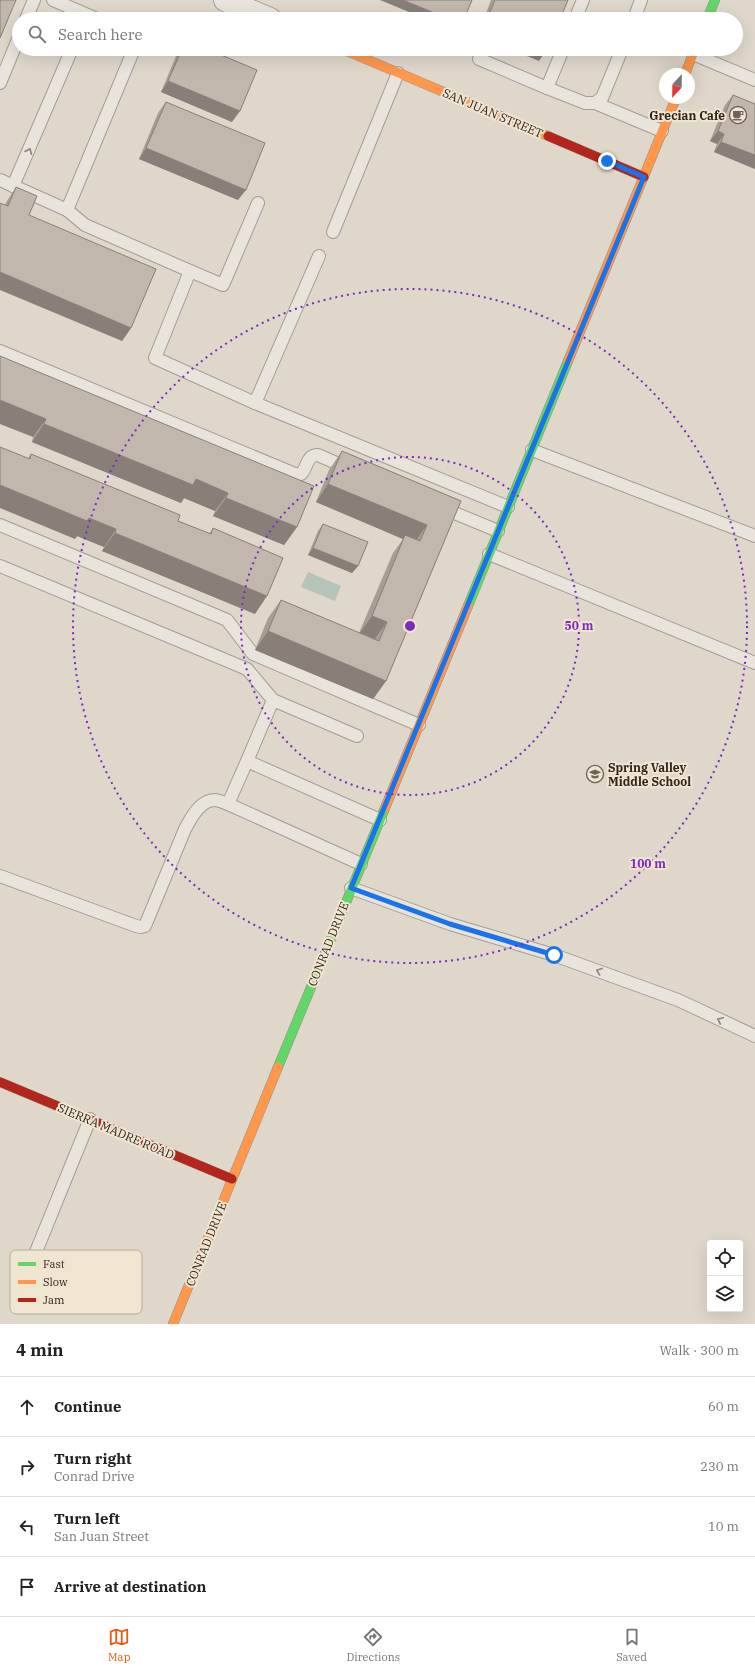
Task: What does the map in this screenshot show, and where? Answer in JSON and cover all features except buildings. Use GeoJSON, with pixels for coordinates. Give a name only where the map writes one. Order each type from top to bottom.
{"type":"FeatureCollection","features":[{"type":"Feature","properties":{"kind":"street"},"geometry":{"type":"LineString","coordinates":[[225,0],[253,12]]}},
{"type":"Feature","properties":{"kind":"street"},"geometry":{"type":"LineString","coordinates":[[710,12],[715,0]]}},
{"type":"Feature","properties":{"kind":"street","name":"SAN JUAN STREET"},"geometry":{"type":"LineString","coordinates":[[358,56],[644,177]]}},
{"type":"Feature","properties":{"kind":"street"},"geometry":{"type":"LineString","coordinates":[[687,68],[692,56]]}},
{"type":"Feature","properties":{"kind":"street","name":"CONRAD DRIVE"},"geometry":{"type":"LineString","coordinates":[[173,1324],[673,104]]}},
{"type":"Feature","properties":{"kind":"street","name":"SIERRA MADRE ROAD"},"geometry":{"type":"LineString","coordinates":[[0,1082],[232,1179]]}},
{"type":"Feature","properties":{"kind":"lane"},"geometry":{"type":"LineString","coordinates":[[29,12],[34,0]]}},
{"type":"Feature","properties":{"kind":"lane"},"geometry":{"type":"LineString","coordinates":[[54,0],[78,12]]}},
{"type":"Feature","properties":{"kind":"lane"},"geometry":{"type":"LineString","coordinates":[[578,12],[583,0]]}},
{"type":"Feature","properties":{"kind":"lane"},"geometry":{"type":"LineString","coordinates":[[637,12],[641,0]]}},
{"type":"Feature","properties":{"kind":"lane"},"geometry":{"type":"LineString","coordinates":[[0,83],[12,54]]}},
{"type":"Feature","properties":{"kind":"lane"},"geometry":{"type":"LineString","coordinates":[[14,186],[69,56]]}},
{"type":"Feature","properties":{"kind":"lane"},"geometry":{"type":"LineString","coordinates":[[67,210],[131,56]]}},
{"type":"Feature","properties":{"kind":"lane"},"geometry":{"type":"LineString","coordinates":[[547,88],[560,56]]}},
{"type":"Feature","properties":{"kind":"lane"},"geometry":{"type":"LineString","coordinates":[[595,103],[602,98],[619,56]]}},
{"type":"Feature","properties":{"kind":"lane"},"geometry":{"type":"LineString","coordinates":[[703,56],[755,80]]}},
{"type":"Feature","properties":{"kind":"lane"},"geometry":{"type":"LineString","coordinates":[[479,59],[585,103],[595,103],[662,131]]}},
{"type":"Feature","properties":{"kind":"lane"},"geometry":{"type":"LineString","coordinates":[[333,232],[398,73]]}},
{"type":"Feature","properties":{"kind":"lane"},"geometry":{"type":"LineString","coordinates":[[0,180],[67,210],[85,225],[223,285],[258,203]]}},
{"type":"Feature","properties":{"kind":"lane"},"geometry":{"type":"LineString","coordinates":[[255,403],[319,256]]}},
{"type":"Feature","properties":{"kind":"lane"},"geometry":{"type":"LineString","coordinates":[[190,271],[155,358],[255,403],[508,507]]}},
{"type":"Feature","properties":{"kind":"lane"},"geometry":{"type":"LineString","coordinates":[[0,351],[295,474],[301,474],[304,472],[309,458],[313,455],[361,473]]}},
{"type":"Feature","properties":{"kind":"lane"},"geometry":{"type":"LineString","coordinates":[[532,450],[755,536]]}},
{"type":"Feature","properties":{"kind":"lane"},"geometry":{"type":"LineString","coordinates":[[431,503],[498,531]]}},
{"type":"Feature","properties":{"kind":"lane"},"geometry":{"type":"LineString","coordinates":[[0,525],[227,620],[253,654],[419,725]]}},
{"type":"Feature","properties":{"kind":"lane"},"geometry":{"type":"LineString","coordinates":[[489,554],[755,663]]}},
{"type":"Feature","properties":{"kind":"lane"},"geometry":{"type":"LineString","coordinates":[[0,566],[247,669],[273,700],[356,736]]}},
{"type":"Feature","properties":{"kind":"lane"},"geometry":{"type":"LineString","coordinates":[[228,804],[273,700]]}},
{"type":"Feature","properties":{"kind":"lane"},"geometry":{"type":"LineString","coordinates":[[247,761],[380,820]]}},
{"type":"Feature","properties":{"kind":"lane"},"geometry":{"type":"LineString","coordinates":[[0,876],[136,926],[145,926],[185,829],[193,814],[203,804],[215,800],[228,804],[361,864]]}},
{"type":"Feature","properties":{"kind":"lane"},"geometry":{"type":"LineString","coordinates":[[351,888],[450,924],[554,955],[664,995],[755,1036]]}},
{"type":"Feature","properties":{"kind":"lane"},"geometry":{"type":"LineString","coordinates":[[37,1250],[90,1119]]}},
{"type":"Feature","properties":{"kind":"shaded area"},"geometry":{"type":"Polygon","coordinates":[[[308,572],[341,586],[335,601],[301,587],[308,572]]]}},
{"type":"Feature","properties":{"kind":"traffic: fast"},"geometry":{"type":"LineString","coordinates":[[710,12],[715,0]]}},
{"type":"Feature","properties":{"kind":"traffic: fast"},"geometry":{"type":"LineString","coordinates":[[468,606],[568,361]]}},
{"type":"Feature","properties":{"kind":"traffic: fast"},"geometry":{"type":"LineString","coordinates":[[278,1067],[385,808]]}},
{"type":"Feature","properties":{"kind":"traffic: slow"},"geometry":{"type":"LineString","coordinates":[[359,56],[548,136]]}},
{"type":"Feature","properties":{"kind":"traffic: slow"},"geometry":{"type":"LineString","coordinates":[[687,68],[692,56]]}},
{"type":"Feature","properties":{"kind":"traffic: slow"},"geometry":{"type":"LineString","coordinates":[[568,361],[674,104]]}},
{"type":"Feature","properties":{"kind":"traffic: slow"},"geometry":{"type":"LineString","coordinates":[[385,808],[468,606]]}},
{"type":"Feature","properties":{"kind":"traffic: slow"},"geometry":{"type":"LineString","coordinates":[[173,1324],[278,1067]]}},
{"type":"Feature","properties":{"kind":"traffic: jam"},"geometry":{"type":"LineString","coordinates":[[548,136],[644,177]]}},
{"type":"Feature","properties":{"kind":"traffic: jam"},"geometry":{"type":"LineString","coordinates":[[0,1082],[232,1179]]}},
{"type":"Feature","properties":{"kind":"place","name":"Grecian Cafe"},"geometry":{"type":"Point","coordinates":[738,115]}},
{"type":"Feature","properties":{"kind":"place","name":"Spring Valley Middle School"},"geometry":{"type":"Point","coordinates":[595,774]}},
{"type":"Feature","properties":{"kind":"route"},"geometry":{"type":"LineString","coordinates":[[554,955],[450,924],[351,888],[644,177],[607,161]]}}]}
